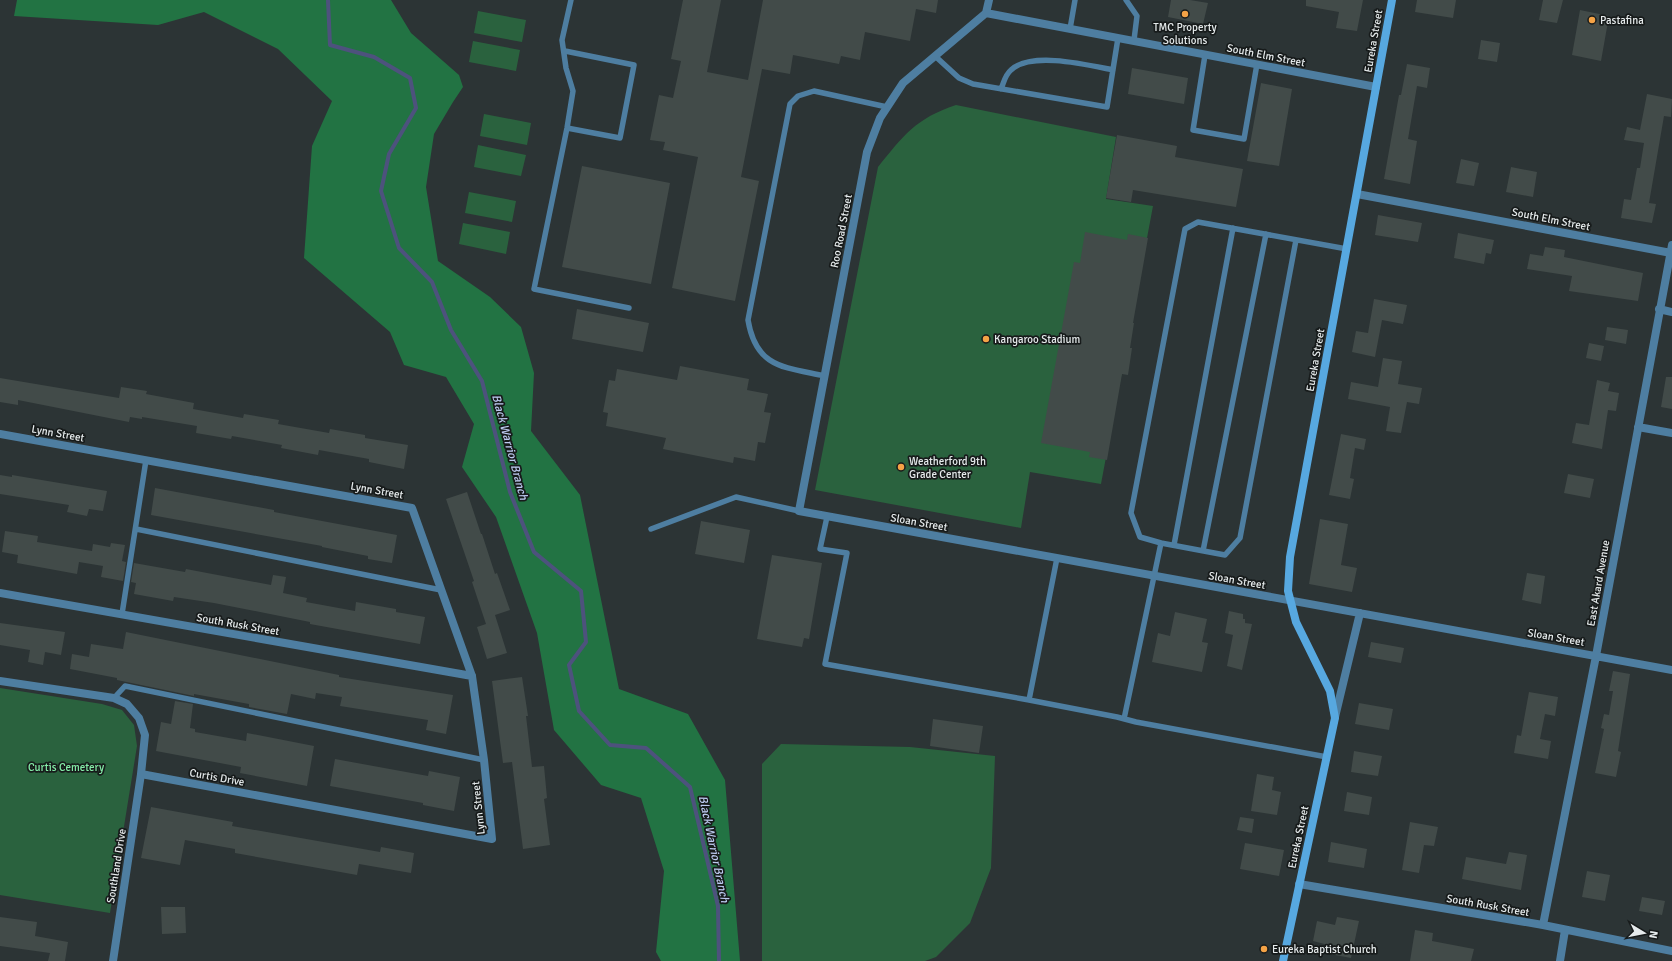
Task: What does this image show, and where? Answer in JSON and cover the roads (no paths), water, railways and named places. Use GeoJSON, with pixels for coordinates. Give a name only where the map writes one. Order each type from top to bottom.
{"type":"FeatureCollection","features":[{"type":"Feature","properties":{"kind":"street"},"geometry":{"type":"LineString","coordinates":[[986,13],[989,0]]}},
{"type":"Feature","properties":{"kind":"street","name":"Eureka Street"},"geometry":{"type":"LineString","coordinates":[[1335,718],[1330,691],[1296,622],[1288,591],[1290,557],[1392,0]]}},
{"type":"Feature","properties":{"kind":"street","name":"South Elm Street"},"geometry":{"type":"LineString","coordinates":[[986,13],[1376,87]]}},
{"type":"Feature","properties":{"kind":"street","name":"Roo Road Street"},"geometry":{"type":"LineString","coordinates":[[799,511],[867,152],[880,118],[903,83],[986,13]]}},
{"type":"Feature","properties":{"kind":"street","name":"South Elm Street"},"geometry":{"type":"LineString","coordinates":[[1357,194],[1671,249]]}},
{"type":"Feature","properties":{"kind":"street","name":"East Akard Avenue"},"geometry":{"type":"LineString","coordinates":[[1542,925],[1596,656],[1671,249]]}},
{"type":"Feature","properties":{"kind":"street"},"geometry":{"type":"LineString","coordinates":[[1659,309],[1672,312]]}},
{"type":"Feature","properties":{"kind":"street"},"geometry":{"type":"LineString","coordinates":[[1638,427],[1672,433]]}},
{"type":"Feature","properties":{"kind":"street","name":"Lynn Street"},"geometry":{"type":"LineString","coordinates":[[0,434],[412,508],[472,676],[484,760],[492,839]]}},
{"type":"Feature","properties":{"kind":"street","name":"Sloan Street"},"geometry":{"type":"LineString","coordinates":[[799,511],[1672,670]]}},
{"type":"Feature","properties":{"kind":"street","name":"South Rusk Street"},"geometry":{"type":"LineString","coordinates":[[0,593],[472,676]]}},
{"type":"Feature","properties":{"kind":"street","name":"Eureka Street"},"geometry":{"type":"LineString","coordinates":[[1283,961],[1335,718],[1360,613]]}},
{"type":"Feature","properties":{"kind":"street"},"geometry":{"type":"LineString","coordinates":[[0,681],[114,698],[128,704],[139,718],[145,735],[141,774]]}},
{"type":"Feature","properties":{"kind":"street","name":"Curtis Drive"},"geometry":{"type":"LineString","coordinates":[[141,774],[492,839]]}},
{"type":"Feature","properties":{"kind":"street","name":"Southland Drive"},"geometry":{"type":"LineString","coordinates":[[113,961],[141,774]]}},
{"type":"Feature","properties":{"kind":"street","name":"South Rusk Street"},"geometry":{"type":"LineString","coordinates":[[1300,884],[1542,925],[1672,951]]}},
{"type":"Feature","properties":{"kind":"street"},"geometry":{"type":"LineString","coordinates":[[1560,961],[1566,930]]}},
{"type":"Feature","properties":{"kind":"lane"},"geometry":{"type":"LineString","coordinates":[[570,0],[562,40],[566,68],[573,90],[567,128],[534,289],[629,308]]}},
{"type":"Feature","properties":{"kind":"lane"},"geometry":{"type":"LineString","coordinates":[[1070,29],[1075,0]]}},
{"type":"Feature","properties":{"kind":"lane"},"geometry":{"type":"LineString","coordinates":[[1126,0],[1137,16],[1134,40]]}},
{"type":"Feature","properties":{"kind":"lane"},"geometry":{"type":"LineString","coordinates":[[935,56],[959,78],[973,84],[1107,107],[1118,38]]}},
{"type":"Feature","properties":{"kind":"lane"},"geometry":{"type":"LineString","coordinates":[[564,51],[634,65],[620,138],[567,128]]}},
{"type":"Feature","properties":{"kind":"lane"},"geometry":{"type":"LineString","coordinates":[[1204,54],[1193,130],[1244,139],[1257,64]]}},
{"type":"Feature","properties":{"kind":"lane"},"geometry":{"type":"LineString","coordinates":[[1001,89],[1006,76],[1011,70],[1018,65],[1029,62],[1042,60],[1071,62],[1113,70]]}},
{"type":"Feature","properties":{"kind":"lane"},"geometry":{"type":"LineString","coordinates":[[825,376],[779,366],[766,358],[757,348],[750,334],[748,320],[790,104],[798,96],[814,91],[887,107]]}},
{"type":"Feature","properties":{"kind":"lane"},"geometry":{"type":"LineString","coordinates":[[1296,240],[1240,538],[1225,555],[1161,543],[1140,537],[1131,514],[1185,229],[1198,222],[1347,249]]}},
{"type":"Feature","properties":{"kind":"lane"},"geometry":{"type":"LineString","coordinates":[[1174,545],[1233,228]]}},
{"type":"Feature","properties":{"kind":"lane"},"geometry":{"type":"LineString","coordinates":[[1203,551],[1266,234]]}},
{"type":"Feature","properties":{"kind":"lane"},"geometry":{"type":"LineString","coordinates":[[122,614],[146,460]]}},
{"type":"Feature","properties":{"kind":"lane"},"geometry":{"type":"LineString","coordinates":[[651,529],[736,497],[799,511]]}},
{"type":"Feature","properties":{"kind":"lane"},"geometry":{"type":"LineString","coordinates":[[826,517],[820,549],[846,553],[825,664],[1029,700],[1144,724],[1327,757]]}},
{"type":"Feature","properties":{"kind":"lane"},"geometry":{"type":"LineString","coordinates":[[136,529],[441,590]]}},
{"type":"Feature","properties":{"kind":"lane"},"geometry":{"type":"LineString","coordinates":[[1124,719],[1161,543]]}},
{"type":"Feature","properties":{"kind":"lane"},"geometry":{"type":"LineString","coordinates":[[1029,700],[1057,558]]}},
{"type":"Feature","properties":{"kind":"lane"},"geometry":{"type":"LineString","coordinates":[[114,698],[125,686],[484,760]]}},
{"type":"Feature","properties":{"kind":"waterway","name":"Black Warrior Branch"},"geometry":{"type":"LineString","coordinates":[[328,0],[330,45],[374,57],[410,78],[416,108],[389,154],[381,191],[399,248],[432,282],[451,330],[482,381],[510,492],[534,552],[581,591],[586,642],[569,665],[579,711],[610,745],[646,748],[690,787],[718,906],[719,961]]}},
{"type":"Feature","properties":{"kind":"place","name":"TMC Property Solutions"},"geometry":{"type":"Point","coordinates":[1185,14]}},
{"type":"Feature","properties":{"kind":"place","name":"Pastafina"},"geometry":{"type":"Point","coordinates":[1592,20]}},
{"type":"Feature","properties":{"kind":"place","name":"Kangaroo Stadium"},"geometry":{"type":"Point","coordinates":[986,339]}},
{"type":"Feature","properties":{"kind":"place","name":"Weatherford 9th Grade Center"},"geometry":{"type":"Point","coordinates":[901,467]}},
{"type":"Feature","properties":{"kind":"place","name":"Eureka Baptist Church"},"geometry":{"type":"Point","coordinates":[1264,949]}},
{"type":"Feature","properties":{"kind":"park label","name":"Curtis Cemetery"},"geometry":{"type":"Point","coordinates":[66,767]}}]}
